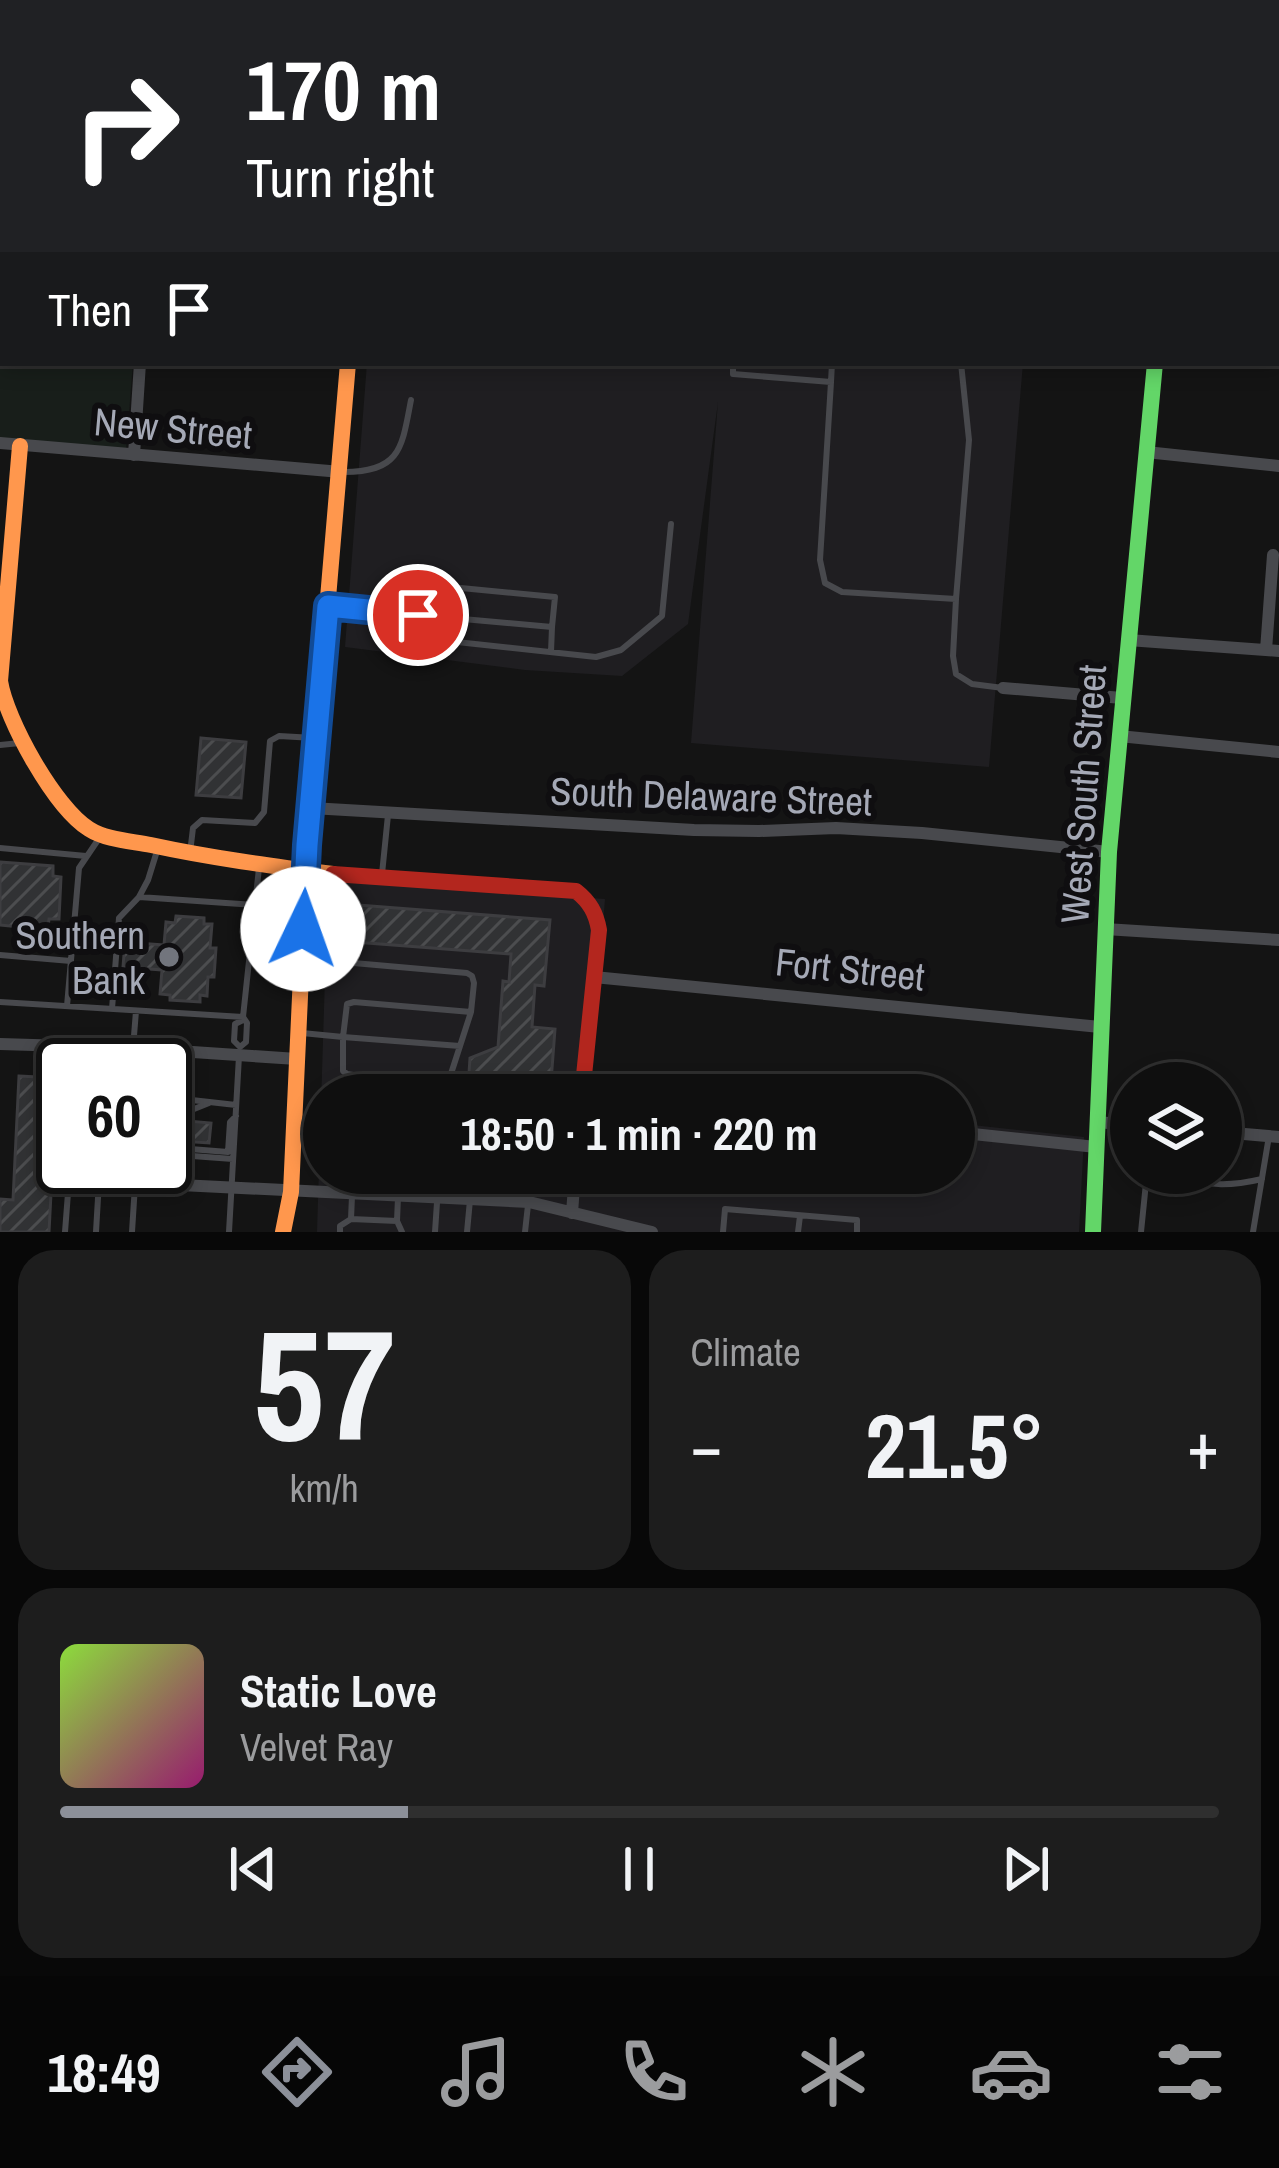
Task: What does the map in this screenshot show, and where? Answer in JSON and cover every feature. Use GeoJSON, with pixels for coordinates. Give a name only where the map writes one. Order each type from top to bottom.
{"type":"FeatureCollection","features":[{"type":"Feature","properties":{"kind":"street"},"geometry":{"type":"LineString","coordinates":[[134,455],[140,366]]}},
{"type":"Feature","properties":{"kind":"street"},"geometry":{"type":"LineString","coordinates":[[283,1232],[291,1192],[306,869],[348,366]]}},
{"type":"Feature","properties":{"kind":"street","name":"West South Street"},"geometry":{"type":"LineString","coordinates":[[1093,1232],[1109,852],[1155,366]]}},
{"type":"Feature","properties":{"kind":"street","name":"New Street"},"geometry":{"type":"LineString","coordinates":[[0,443],[340,472]]}},
{"type":"Feature","properties":{"kind":"street"},"geometry":{"type":"LineString","coordinates":[[20,446],[0,681],[5,712],[70,812],[94,832],[190,854],[382,878],[576,891],[591,902],[599,929],[589,1074]]}},
{"type":"Feature","properties":{"kind":"street"},"geometry":{"type":"LineString","coordinates":[[1146,452],[1279,466]]}},
{"type":"Feature","properties":{"kind":"street"},"geometry":{"type":"LineString","coordinates":[[1128,640],[1272,650],[1273,555]]}},
{"type":"Feature","properties":{"kind":"street"},"geometry":{"type":"LineString","coordinates":[[1003,688],[1122,698]]}},
{"type":"Feature","properties":{"kind":"street"},"geometry":{"type":"LineString","coordinates":[[1119,736],[1279,752]]}},
{"type":"Feature","properties":{"kind":"street","name":"South Delaware Street"},"geometry":{"type":"LineString","coordinates":[[311,808],[694,830],[858,830],[1109,852]]}},
{"type":"Feature","properties":{"kind":"street"},"geometry":{"type":"LineString","coordinates":[[1105,929],[1279,940]]}},
{"type":"Feature","properties":{"kind":"street","name":"Fort Street"},"geometry":{"type":"LineString","coordinates":[[594,977],[1100,1027]]}},
{"type":"Feature","properties":{"kind":"street"},"geometry":{"type":"LineString","coordinates":[[0,1044],[36,1045]]}},
{"type":"Feature","properties":{"kind":"street"},"geometry":{"type":"LineString","coordinates":[[192,1049],[297,1059]]}},
{"type":"Feature","properties":{"kind":"street"},"geometry":{"type":"LineString","coordinates":[[1097,1122],[1110,1123]]}},
{"type":"Feature","properties":{"kind":"street"},"geometry":{"type":"LineString","coordinates":[[975,1134],[1096,1147]]}},
{"type":"Feature","properties":{"kind":"street"},"geometry":{"type":"LineString","coordinates":[[1242,1134],[1274,1136]]}},
{"type":"Feature","properties":{"kind":"street"},"geometry":{"type":"LineString","coordinates":[[192,1187],[529,1202],[652,1232]]}},
{"type":"Feature","properties":{"kind":"street"},"geometry":{"type":"LineString","coordinates":[[291,1192],[296,1232]]}},
{"type":"Feature","properties":{"kind":"street"},"geometry":{"type":"LineString","coordinates":[[572,1213],[573,1194]]}},
{"type":"Feature","properties":{"kind":"lane"},"geometry":{"type":"LineString","coordinates":[[733,366],[733,374],[831,382]]}},
{"type":"Feature","properties":{"kind":"lane"},"geometry":{"type":"LineString","coordinates":[[832,366],[820,560],[825,583],[842,592],[956,599]]}},
{"type":"Feature","properties":{"kind":"lane"},"geometry":{"type":"LineString","coordinates":[[961,366],[969,440],[952,656],[956,674],[972,684],[1003,688]]}},
{"type":"Feature","properties":{"kind":"lane"},"geometry":{"type":"LineString","coordinates":[[340,472],[363,472],[390,460],[401,448],[411,400]]}},
{"type":"Feature","properties":{"kind":"lane"},"geometry":{"type":"LineString","coordinates":[[374,611],[392,635],[596,657],[621,650],[662,616],[671,524]]}},
{"type":"Feature","properties":{"kind":"lane"},"geometry":{"type":"LineString","coordinates":[[374,611],[400,582],[555,597],[551,652]]}},
{"type":"Feature","properties":{"kind":"lane"},"geometry":{"type":"LineString","coordinates":[[328,606],[552,627]]}},
{"type":"Feature","properties":{"kind":"lane"},"geometry":{"type":"LineString","coordinates":[[190,854],[193,828],[202,820],[255,823],[264,812],[270,741],[279,736],[318,739]]}},
{"type":"Feature","properties":{"kind":"lane"},"geometry":{"type":"LineString","coordinates":[[0,745],[24,742]]}},
{"type":"Feature","properties":{"kind":"lane"},"geometry":{"type":"LineString","coordinates":[[382,878],[388,812]]}},
{"type":"Feature","properties":{"kind":"lane"},"geometry":{"type":"LineString","coordinates":[[67,1006],[79,868],[94,832]]}},
{"type":"Feature","properties":{"kind":"lane"},"geometry":{"type":"LineString","coordinates":[[0,848],[86,856]]}},
{"type":"Feature","properties":{"kind":"lane"},"geometry":{"type":"LineString","coordinates":[[112,1009],[119,918],[139,897],[158,848]]}},
{"type":"Feature","properties":{"kind":"lane"},"geometry":{"type":"LineString","coordinates":[[229,1232],[239,1050],[235,1024],[243,1018],[259,864]]}},
{"type":"Feature","properties":{"kind":"lane"},"geometry":{"type":"LineString","coordinates":[[139,897],[255,905]]}},
{"type":"Feature","properties":{"kind":"lane"},"geometry":{"type":"LineString","coordinates":[[0,955],[71,961]]}},
{"type":"Feature","properties":{"kind":"lane"},"geometry":{"type":"LineString","coordinates":[[302,958],[472,976],[471,1012],[451,1074]]}},
{"type":"Feature","properties":{"kind":"lane"},"geometry":{"type":"LineString","coordinates":[[0,1002],[243,1018]]}},
{"type":"Feature","properties":{"kind":"lane"},"geometry":{"type":"LineString","coordinates":[[347,1074],[343,1071],[343,1036],[347,1004],[471,1012]]}},
{"type":"Feature","properties":{"kind":"lane"},"geometry":{"type":"LineString","coordinates":[[134,1038],[136,1011]]}},
{"type":"Feature","properties":{"kind":"lane"},"geometry":{"type":"LineString","coordinates":[[299,1033],[460,1046]]}},
{"type":"Feature","properties":{"kind":"lane"},"geometry":{"type":"LineString","coordinates":[[192,1099],[236,1105]]}},
{"type":"Feature","properties":{"kind":"lane"},"geometry":{"type":"LineString","coordinates":[[192,1109],[212,1102]]}},
{"type":"Feature","properties":{"kind":"lane"},"geometry":{"type":"LineString","coordinates":[[192,1151],[228,1152],[230,1122],[236,1116]]}},
{"type":"Feature","properties":{"kind":"lane"},"geometry":{"type":"LineString","coordinates":[[1253,1232],[1274,1136]]}},
{"type":"Feature","properties":{"kind":"lane"},"geometry":{"type":"LineString","coordinates":[[192,1154],[234,1160]]}},
{"type":"Feature","properties":{"kind":"lane"},"geometry":{"type":"LineString","coordinates":[[1242,1184],[1262,1179]]}},
{"type":"Feature","properties":{"kind":"lane"},"geometry":{"type":"LineString","coordinates":[[65,1232],[68,1194]]}},
{"type":"Feature","properties":{"kind":"lane"},"geometry":{"type":"LineString","coordinates":[[96,1232],[98,1194]]}},
{"type":"Feature","properties":{"kind":"lane"},"geometry":{"type":"LineString","coordinates":[[132,1232],[134,1194]]}},
{"type":"Feature","properties":{"kind":"lane"},"geometry":{"type":"LineString","coordinates":[[435,1232],[436,1194]]}},
{"type":"Feature","properties":{"kind":"lane"},"geometry":{"type":"LineString","coordinates":[[1141,1232],[1145,1194]]}},
{"type":"Feature","properties":{"kind":"lane"},"geometry":{"type":"LineString","coordinates":[[351,1195],[351,1219]]}},
{"type":"Feature","properties":{"kind":"lane"},"geometry":{"type":"LineString","coordinates":[[398,1197],[397,1221],[402,1232]]}},
{"type":"Feature","properties":{"kind":"lane"},"geometry":{"type":"LineString","coordinates":[[467,1232],[470,1200]]}},
{"type":"Feature","properties":{"kind":"lane"},"geometry":{"type":"LineString","coordinates":[[525,1232],[529,1202]]}},
{"type":"Feature","properties":{"kind":"lane"},"geometry":{"type":"LineString","coordinates":[[723,1232],[724,1209],[857,1220],[857,1232]]}},
{"type":"Feature","properties":{"kind":"lane"},"geometry":{"type":"LineString","coordinates":[[798,1232],[800,1216]]}},
{"type":"Feature","properties":{"kind":"lane"},"geometry":{"type":"LineString","coordinates":[[340,1232],[340,1226],[351,1219],[397,1221]]}},
{"type":"Feature","properties":{"kind":"lane"},"geometry":{"type":"LineString","coordinates":[[360,1230],[361,1220]]}},
{"type":"Feature","properties":{"kind":"lane"},"geometry":{"type":"LineString","coordinates":[[379,1231],[380,1220]]}},
{"type":"Feature","properties":{"kind":"shaded area"},"geometry":{"type":"Polygon","coordinates":[[[0,366],[133,366],[126,450],[0,438],[0,366]]]}},
{"type":"Feature","properties":{"kind":"shaded area"},"geometry":{"type":"Polygon","coordinates":[[[367,366],[1023,366],[989,767],[691,743],[718,402],[688,624],[622,676],[525,670],[345,647],[367,366]]]}},
{"type":"Feature","properties":{"kind":"shaded area"},"geometry":{"type":"Polygon","coordinates":[[[328,881],[605,899],[591,1074],[322,1074],[328,881]]]}},
{"type":"Feature","properties":{"kind":"shaded area"},"geometry":{"type":"Polygon","coordinates":[[[975,1125],[1084,1137],[1079,1232],[317,1232],[318,1194],[975,1194],[975,1125]]]}},
{"type":"Feature","properties":{"kind":"building"},"geometry":{"type":"Polygon","coordinates":[[[201,738],[246,742],[241,798],[196,795],[201,738]]]}},
{"type":"Feature","properties":{"kind":"building"},"geometry":{"type":"Polygon","coordinates":[[[0,862],[53,866],[53,876],[61,877],[59,919],[49,919],[48,928],[40,929],[0,925],[0,862]]]}},
{"type":"Feature","properties":{"kind":"building"},"geometry":{"type":"Polygon","coordinates":[[[345,904],[550,920],[544,986],[535,985],[532,1027],[555,1029],[552,1074],[468,1074],[470,1058],[498,1047],[503,981],[509,982],[511,954],[342,941],[345,904]]]}},
{"type":"Feature","properties":{"kind":"building","name":"Southern Bank"},"geometry":{"type":"Polygon","coordinates":[[[176,916],[204,918],[204,924],[212,924],[214,977],[208,977],[207,996],[200,995],[200,1002],[170,1000],[170,995],[160,994],[162,970],[123,967],[125,942],[164,945],[166,922],[175,923],[176,916]]]}},
{"type":"Feature","properties":{"kind":"building"},"geometry":{"type":"Polygon","coordinates":[[[19,1076],[36,1077],[36,1194],[51,1194],[49,1232],[0,1232],[0,1199],[13,1200],[19,1076]]]}},
{"type":"Feature","properties":{"kind":"building"},"geometry":{"type":"Polygon","coordinates":[[[192,1121],[211,1123],[209,1143],[192,1142],[192,1121]]]}},
{"type":"Feature","properties":{"kind":"traffic: fast"},"geometry":{"type":"LineString","coordinates":[[1093,1232],[1109,852],[1155,366]]}},
{"type":"Feature","properties":{"kind":"traffic: slow"},"geometry":{"type":"LineString","coordinates":[[283,1232],[291,1192],[307,845],[348,366]]}},
{"type":"Feature","properties":{"kind":"traffic: slow"},"geometry":{"type":"LineString","coordinates":[[20,446],[0,681],[12,718],[47,783],[76,818],[103,836],[333,874]]}},
{"type":"Feature","properties":{"kind":"traffic: jam"},"geometry":{"type":"LineString","coordinates":[[333,874],[576,891],[592,908],[599,930],[584,1074]]}},
{"type":"Feature","properties":{"kind":"place","name":"Southern Bank"},"geometry":{"type":"Point","coordinates":[169,957]}},
{"type":"Feature","properties":{"kind":"route"},"geometry":{"type":"LineString","coordinates":[[303,929],[328,606],[418,615]]}}]}
